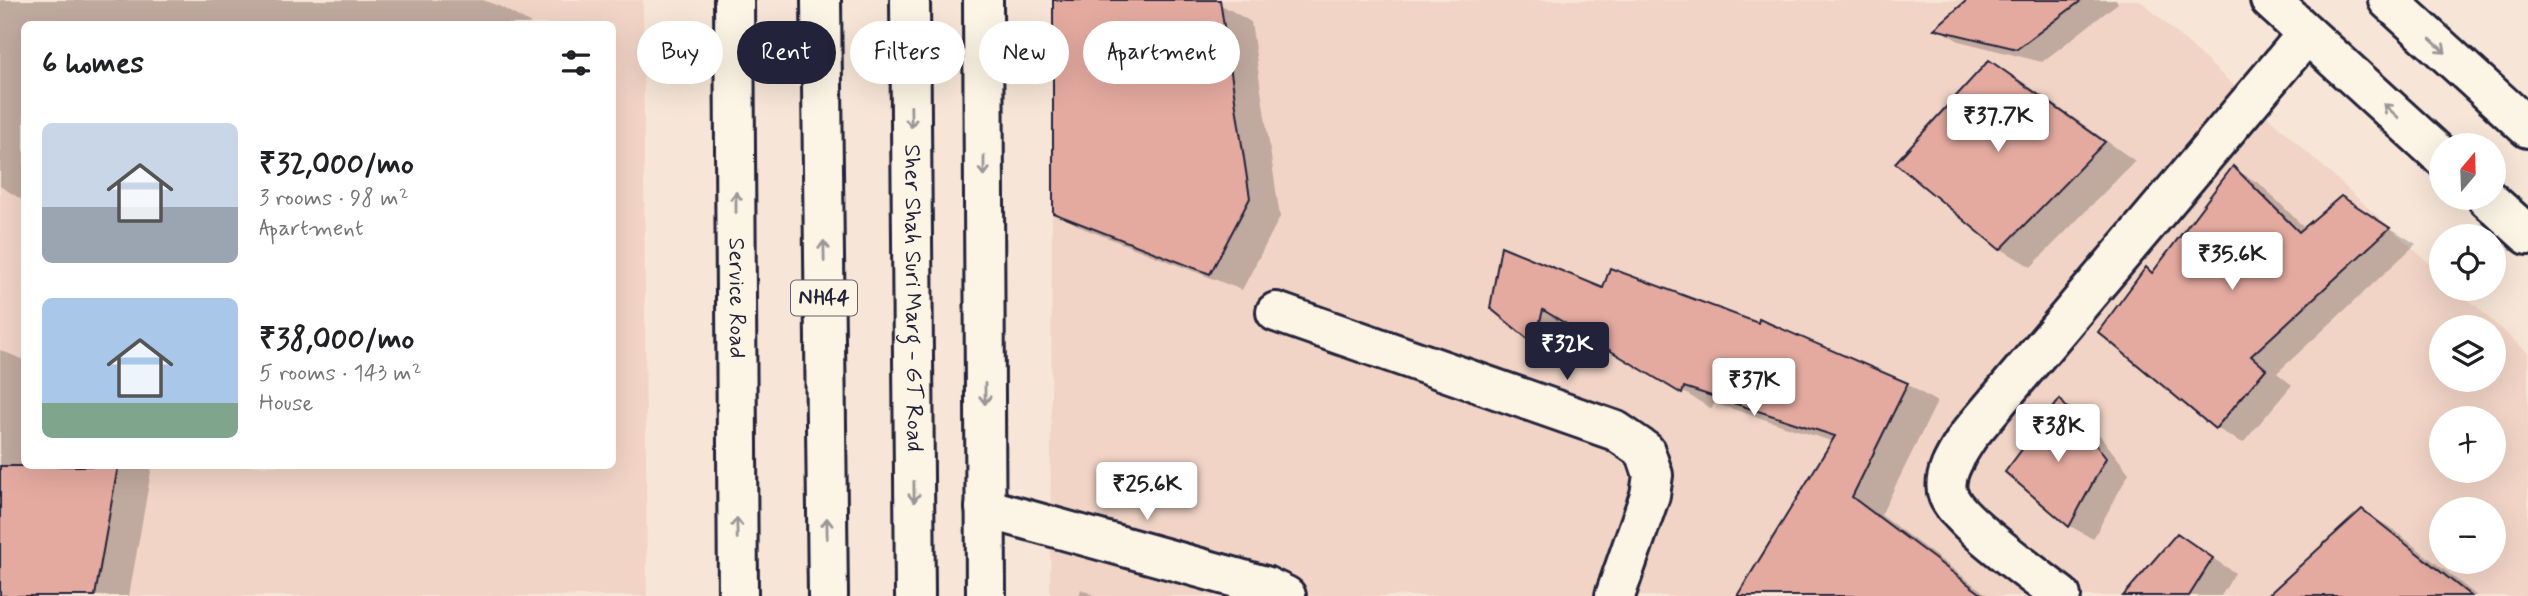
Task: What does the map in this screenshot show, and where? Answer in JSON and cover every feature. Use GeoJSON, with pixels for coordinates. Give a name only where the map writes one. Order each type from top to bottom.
{"type":"FeatureCollection","features":[{"type":"Feature","properties":{"kind":"main road","name":"Service Road"},"geometry":{"type":"LineString","coordinates":[[734,0],[738,596]]}},
{"type":"Feature","properties":{"kind":"main road","name":"NH44"},"geometry":{"type":"LineString","coordinates":[[821,0],[828,596]]}},
{"type":"Feature","properties":{"kind":"main road","name":"Sher Shah Suri Marg - GT Road"},"geometry":{"type":"LineString","coordinates":[[910,0],[915,596]]}},
{"type":"Feature","properties":{"kind":"main road"},"geometry":{"type":"LineString","coordinates":[[983,0],[986,596]]}},
{"type":"Feature","properties":{"kind":"main road"},"geometry":{"type":"LineString","coordinates":[[2270,0],[2429,145]]}},
{"type":"Feature","properties":{"kind":"main road"},"geometry":{"type":"LineString","coordinates":[[2388,0],[2528,128]]}},
{"type":"Feature","properties":{"kind":"main road"},"geometry":{"type":"LineString","coordinates":[[2061,596],[1965,519],[1947,494],[1948,475],[1953,462],[1969,435],[2306,34]]}},
{"type":"Feature","properties":{"kind":"main road"},"geometry":{"type":"LineString","coordinates":[[2500,210],[2528,235]]}},
{"type":"Feature","properties":{"kind":"main road"},"geometry":{"type":"LineString","coordinates":[[1276,312],[1616,431],[1645,451],[1653,475],[1650,495],[1615,596]]}},
{"type":"Feature","properties":{"kind":"main road"},"geometry":{"type":"LineString","coordinates":[[985,508],[1265,586],[1286,596]]}},
{"type":"Feature","properties":{"kind":"shaded area"},"geometry":{"type":"Polygon","coordinates":[[[0,0],[643,0],[643,21],[637,21],[637,84],[644,84],[647,596],[0,596],[0,0]]]}},
{"type":"Feature","properties":{"kind":"shaded area"},"geometry":{"type":"Polygon","coordinates":[[[1053,0],[2140,0],[2429,263],[2429,301],[2470,301],[2486,315],[2429,315],[2429,392],[2506,392],[2506,333],[2528,353],[2528,596],[1050,596],[1053,84],[1069,84],[1069,21],[1053,21],[1053,0]]]}},
{"type":"Feature","properties":{"kind":"building"},"geometry":{"type":"Polygon","coordinates":[[[1053,0],[1220,0],[1223,21],[1083,21],[1083,84],[1233,84],[1250,198],[1210,274],[1053,213],[1053,84],[1069,84],[1069,21],[1053,21],[1053,0]]]}},
{"type":"Feature","properties":{"kind":"building"},"geometry":{"type":"Polygon","coordinates":[[[1967,0],[2082,0],[2017,49],[1934,29],[1967,0]]]}},
{"type":"Feature","properties":{"kind":"building"},"geometry":{"type":"Polygon","coordinates":[[[1989,60],[2105,142],[2000,250],[1895,163],[1989,60]]]}},
{"type":"Feature","properties":{"kind":"building"},"geometry":{"type":"Polygon","coordinates":[[[2233,166],[2299,232],[2341,196],[2390,228],[2251,356],[2266,369],[2215,429],[2098,332],[2146,267],[2152,273],[2233,166]]]}},
{"type":"Feature","properties":{"kind":"building"},"geometry":{"type":"Polygon","coordinates":[[[1501,246],[1603,288],[1610,268],[1758,323],[1759,319],[1908,383],[1852,497],[1984,596],[1737,596],[1835,436],[1684,387],[1682,394],[1543,310],[1534,344],[1490,308],[1501,246]]]}},
{"type":"Feature","properties":{"kind":"building"},"geometry":{"type":"Polygon","coordinates":[[[2060,399],[2106,458],[2069,527],[2005,472],[2060,399]]]}},
{"type":"Feature","properties":{"kind":"building"},"geometry":{"type":"Polygon","coordinates":[[[0,466],[21,466],[21,469],[117,469],[95,596],[0,596],[0,466]]]}},
{"type":"Feature","properties":{"kind":"building"},"geometry":{"type":"Polygon","coordinates":[[[2362,509],[2429,562],[2429,574],[2443,574],[2471,596],[2267,596],[2362,509]]]}},
{"type":"Feature","properties":{"kind":"building"},"geometry":{"type":"Polygon","coordinates":[[[2177,533],[2213,558],[2189,596],[2123,596],[2177,533]]]}}]}
